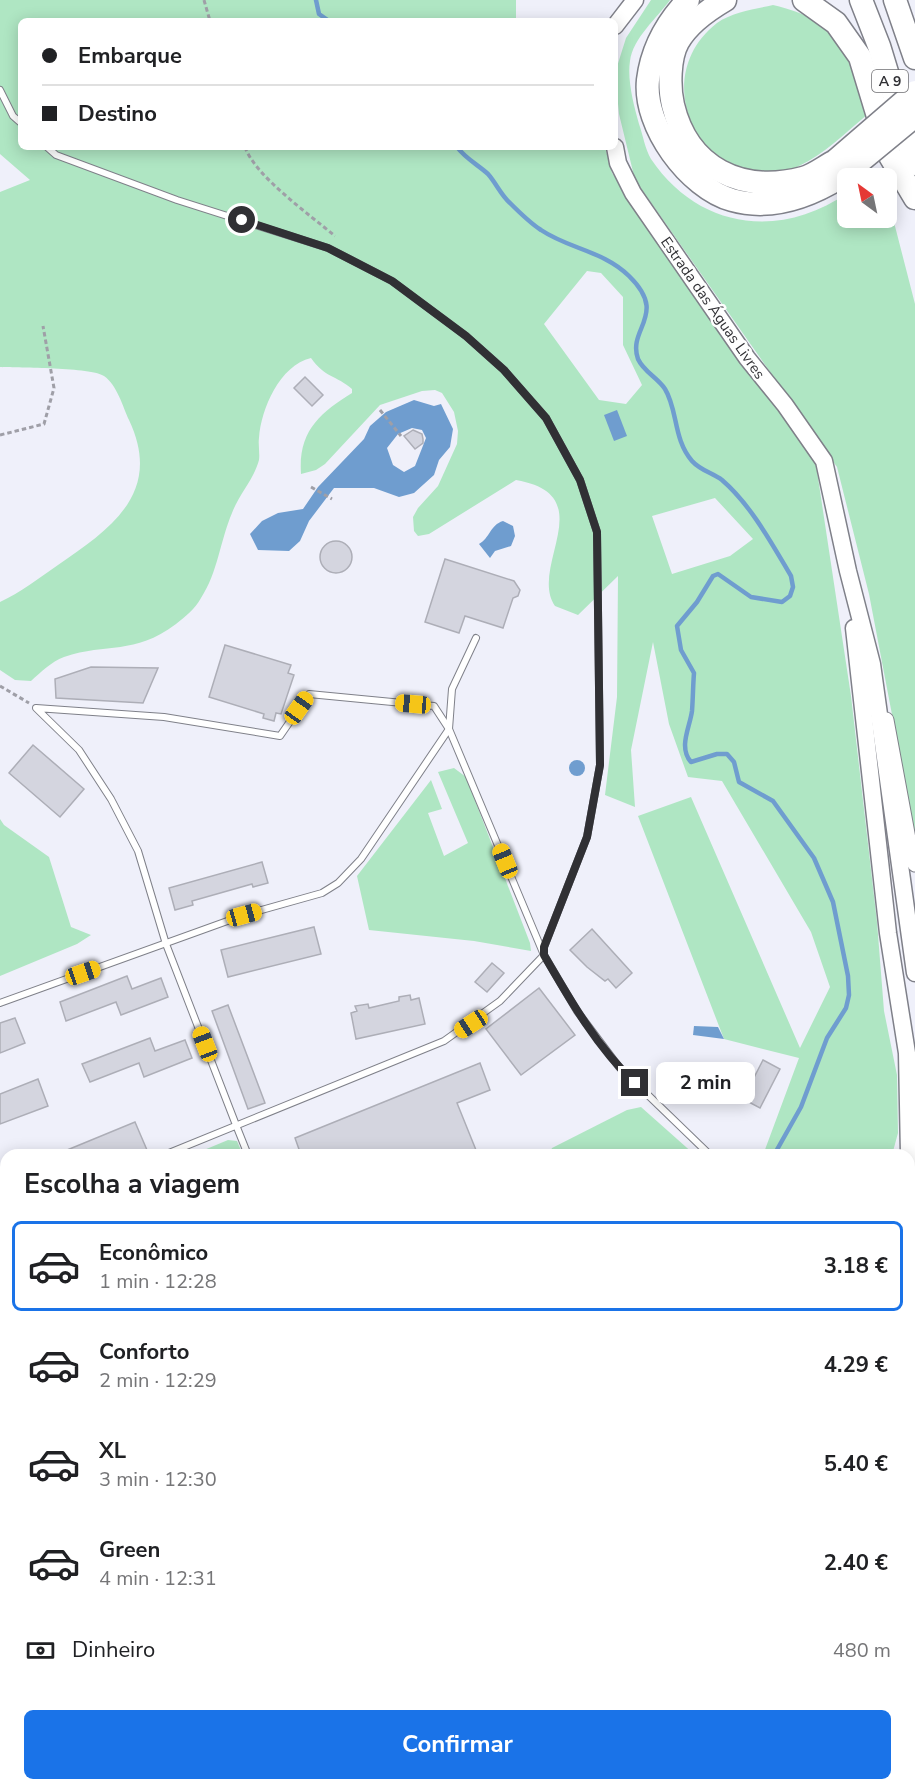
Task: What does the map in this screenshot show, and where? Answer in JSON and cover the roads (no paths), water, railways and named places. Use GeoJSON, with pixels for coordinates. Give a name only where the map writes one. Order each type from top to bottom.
{"type":"FeatureCollection","features":[{"type":"Feature","properties":{"kind":"highway"},"geometry":{"type":"LineString","coordinates":[[688,0],[668,21],[655,50],[648,82],[652,110],[664,141],[683,167],[706,188],[732,200],[774,203],[812,195],[837,170]]}},
{"type":"Feature","properties":{"kind":"highway"},"geometry":{"type":"LineString","coordinates":[[726,0],[705,11],[677,42],[669,86],[679,129],[705,163],[739,180],[772,183],[806,178],[837,169]]}},
{"type":"Feature","properties":{"kind":"highway"},"geometry":{"type":"LineString","coordinates":[[804,0],[836,23],[860,57],[890,156],[915,198]]}},
{"type":"Feature","properties":{"kind":"highway","name":"A 9"},"geometry":{"type":"LineString","coordinates":[[861,0],[879,46],[915,164]]}},
{"type":"Feature","properties":{"kind":"highway","name":"A 9"},"geometry":{"type":"LineString","coordinates":[[895,0],[915,58]]}},
{"type":"Feature","properties":{"kind":"highway"},"geometry":{"type":"LineString","coordinates":[[839,168],[915,92]]}},
{"type":"Feature","properties":{"kind":"highway"},"geometry":{"type":"LineString","coordinates":[[839,168],[915,116]]}},
{"type":"Feature","properties":{"kind":"main road"},"geometry":{"type":"LineString","coordinates":[[618,22],[635,0]]}},
{"type":"Feature","properties":{"kind":"main road","name":"Estrada das Águas Livres"},"geometry":{"type":"LineString","coordinates":[[616,150],[618,163],[633,193],[747,358],[785,405],[824,461],[848,571]]}},
{"type":"Feature","properties":{"kind":"main road"},"geometry":{"type":"LineString","coordinates":[[848,571],[872,664],[912,928],[915,973]]}},
{"type":"Feature","properties":{"kind":"main road"},"geometry":{"type":"LineString","coordinates":[[848,571],[888,933],[907,1053],[909,1149]]}},
{"type":"Feature","properties":{"kind":"street"},"geometry":{"type":"LineString","coordinates":[[872,664],[894,751],[911,855],[915,864]]}},
{"type":"Feature","properties":{"kind":"street"},"geometry":{"type":"LineString","coordinates":[[888,933],[912,928]]}},
{"type":"Feature","properties":{"kind":"lane"},"geometry":{"type":"LineString","coordinates":[[0,90],[13,116],[18,120]]}},
{"type":"Feature","properties":{"kind":"lane"},"geometry":{"type":"LineString","coordinates":[[50,150],[56,155],[177,200],[328,248],[392,281],[466,336],[496,363],[546,418],[580,480],[597,532],[600,765],[587,837],[544,947],[544,955],[500,1001],[444,1041],[178,1149]]}},
{"type":"Feature","properties":{"kind":"lane"},"geometry":{"type":"LineString","coordinates":[[0,1003],[244,915],[322,893],[338,883],[361,859],[449,729],[452,689],[476,638]]}},
{"type":"Feature","properties":{"kind":"lane"},"geometry":{"type":"LineString","coordinates":[[246,1149],[166,944],[138,851],[111,799],[79,750],[36,708],[164,717],[280,736],[309,694],[434,706],[449,729],[544,955],[577,1011],[619,1068],[704,1149]]}},
{"type":"Feature","properties":{"kind":"water"},"geometry":{"type":"Polygon","coordinates":[[[414,400],[434,406],[441,404],[453,429],[450,447],[439,460],[434,475],[414,493],[399,497],[374,488],[334,488],[309,521],[300,541],[289,551],[258,550],[250,534],[262,521],[278,513],[303,509],[318,487],[364,439],[370,426],[386,412],[414,400]],[[412,428],[398,434],[387,448],[393,465],[404,472],[415,466],[426,438],[422,430],[412,428]]]}},
{"type":"Feature","properties":{"kind":"water"},"geometry":{"type":"Polygon","coordinates":[[[617,410],[627,436],[614,441],[604,415],[617,410]]]}},
{"type":"Feature","properties":{"kind":"water"},"geometry":{"type":"Polygon","coordinates":[[[503,521],[513,526],[515,536],[511,546],[495,551],[490,558],[479,544],[495,525],[503,521]]]}},
{"type":"Feature","properties":{"kind":"water"},"geometry":{"type":"Polygon","coordinates":[[[574,760],[580,760],[585,768],[583,774],[574,776],[569,771],[569,765],[574,760]]]}},
{"type":"Feature","properties":{"kind":"water"},"geometry":{"type":"Polygon","coordinates":[[[694,1026],[718,1027],[724,1039],[693,1035],[694,1026]]]}},
{"type":"Feature","properties":{"kind":"waterway"},"geometry":{"type":"LineString","coordinates":[[316,0],[319,14],[325,18]]}},
{"type":"Feature","properties":{"kind":"waterway"},"geometry":{"type":"LineString","coordinates":[[460,150],[488,174],[507,200],[533,224],[563,242],[609,261],[629,276],[640,289],[646,301],[647,311],[636,348],[638,359],[665,389],[686,452],[692,461],[703,470],[715,475],[733,490],[760,525],[791,576],[793,587],[790,596],[782,602],[751,597],[718,574],[713,576],[697,602],[677,626],[681,650],[694,673],[692,711],[685,743],[687,756],[691,762],[717,754],[727,754],[734,762],[739,782],[773,801],[814,858],[833,902],[848,976],[849,995],[846,1008],[827,1038],[801,1107],[777,1149]]}}]}
